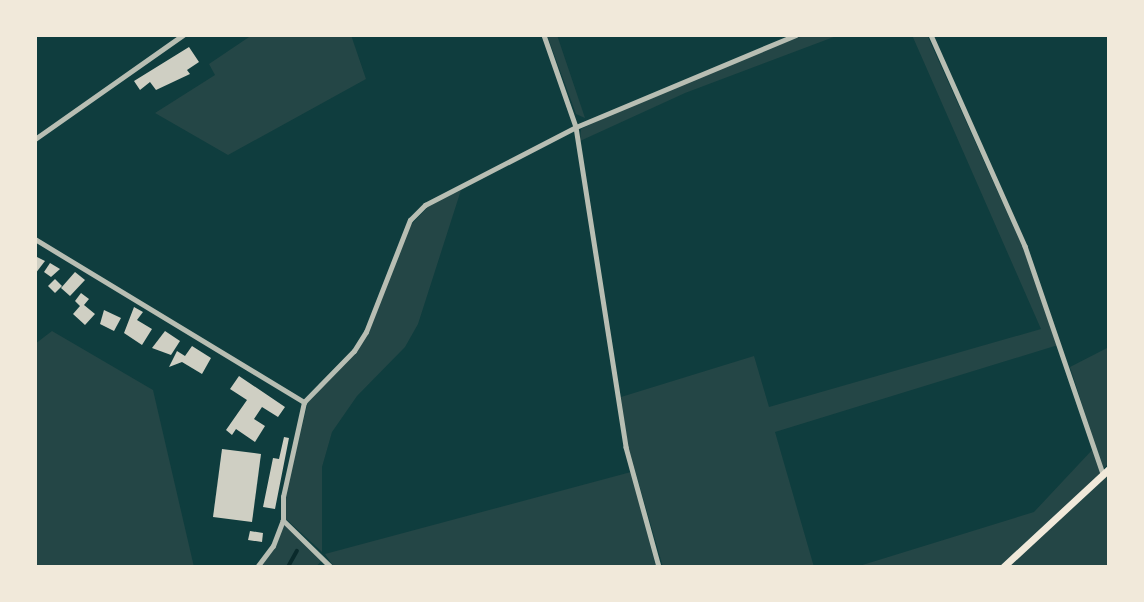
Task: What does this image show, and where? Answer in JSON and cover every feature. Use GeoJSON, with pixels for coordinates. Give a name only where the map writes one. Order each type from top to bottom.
{"type":"FeatureCollection","features":[{"type":"Feature","properties":{"kind":"main road"},"geometry":{"type":"LineString","coordinates":[[1003,567],[1106,472]]}},
{"type":"Feature","properties":{"kind":"street"},"geometry":{"type":"LineString","coordinates":[[35,139],[183,35]]}},
{"type":"Feature","properties":{"kind":"street"},"geometry":{"type":"LineString","coordinates":[[544,35],[576,127],[626,447],[659,567]]}},
{"type":"Feature","properties":{"kind":"street"},"geometry":{"type":"LineString","coordinates":[[257,567],[274,546],[283,520],[284,497],[304,402],[354,351],[366,332],[410,220],[425,205],[576,127],[796,35]]}},
{"type":"Feature","properties":{"kind":"street"},"geometry":{"type":"LineString","coordinates":[[931,35],[1025,246],[1106,472]]}},
{"type":"Feature","properties":{"kind":"street"},"geometry":{"type":"LineString","coordinates":[[35,239],[304,402]]}},
{"type":"Feature","properties":{"kind":"street"},"geometry":{"type":"LineString","coordinates":[[283,520],[331,567]]}},
{"type":"Feature","properties":{"kind":"shaded area"},"geometry":{"type":"Polygon","coordinates":[[[252,35],[351,35],[366,79],[228,155],[155,113],[215,75],[209,64],[252,35]]]}},
{"type":"Feature","properties":{"kind":"shaded area"},"geometry":{"type":"Polygon","coordinates":[[[547,35],[557,35],[585,118],[576,114],[547,35]]]}},
{"type":"Feature","properties":{"kind":"shaded area"},"geometry":{"type":"Polygon","coordinates":[[[805,35],[839,35],[685,93],[580,141],[581,129],[660,91],[805,35]]]}},
{"type":"Feature","properties":{"kind":"shaded area"},"geometry":{"type":"Polygon","coordinates":[[[912,35],[927,35],[1023,248],[1058,345],[775,432],[814,567],[663,567],[628,446],[621,397],[754,356],[769,407],[1041,329],[912,35]]]}},
{"type":"Feature","properties":{"kind":"shaded area"},"geometry":{"type":"Polygon","coordinates":[[[461,190],[418,324],[405,347],[357,396],[332,432],[322,467],[322,552],[285,518],[285,496],[308,402],[369,333],[408,228],[428,207],[461,190]]]}},
{"type":"Feature","properties":{"kind":"shaded area"},"geometry":{"type":"Polygon","coordinates":[[[52,331],[153,390],[194,567],[35,567],[35,344],[52,331]]]}},
{"type":"Feature","properties":{"kind":"shaded area"},"geometry":{"type":"Polygon","coordinates":[[[1109,347],[1109,463],[1103,469],[1070,367],[1109,347]]]}},
{"type":"Feature","properties":{"kind":"shaded area"},"geometry":{"type":"Polygon","coordinates":[[[1093,449],[1101,473],[999,567],[856,567],[1034,512],[1093,449]]]}},
{"type":"Feature","properties":{"kind":"shaded area"},"geometry":{"type":"Polygon","coordinates":[[[631,472],[656,567],[334,567],[325,554],[631,472]]]}},
{"type":"Feature","properties":{"kind":"shaded area"},"geometry":{"type":"Polygon","coordinates":[[[1109,474],[1109,567],[1009,567],[1106,477],[1109,474]]]}},
{"type":"Feature","properties":{"kind":"shaded area"},"geometry":{"type":"Polygon","coordinates":[[[284,525],[322,560],[316,567],[260,567],[275,548],[284,525]]]}},
{"type":"Feature","properties":{"kind":"building"},"geometry":{"type":"Polygon","coordinates":[[[189,47],[199,62],[187,70],[190,74],[156,90],[150,82],[140,90],[134,81],[189,47]]]}},
{"type":"Feature","properties":{"kind":"building"},"geometry":{"type":"Polygon","coordinates":[[[35,256],[45,261],[35,274],[35,256]]]}},
{"type":"Feature","properties":{"kind":"building"},"geometry":{"type":"Polygon","coordinates":[[[50,263],[60,269],[51,277],[44,272],[50,263]]]}},
{"type":"Feature","properties":{"kind":"building"},"geometry":{"type":"Polygon","coordinates":[[[75,272],[85,280],[70,296],[61,288],[75,272]]]}},
{"type":"Feature","properties":{"kind":"building"},"geometry":{"type":"Polygon","coordinates":[[[55,279],[62,286],[55,293],[48,286],[55,279]]]}},
{"type":"Feature","properties":{"kind":"building"},"geometry":{"type":"Polygon","coordinates":[[[81,293],[89,299],[84,305],[95,314],[85,325],[73,314],[80,306],[75,301],[81,293]]]}},
{"type":"Feature","properties":{"kind":"building"},"geometry":{"type":"Polygon","coordinates":[[[134,307],[143,312],[137,320],[152,329],[142,345],[124,333],[134,307]]]}},
{"type":"Feature","properties":{"kind":"building"},"geometry":{"type":"Polygon","coordinates":[[[104,310],[121,318],[114,331],[100,324],[104,310]]]}},
{"type":"Feature","properties":{"kind":"building"},"geometry":{"type":"Polygon","coordinates":[[[165,331],[180,341],[171,355],[152,348],[165,331]]]}},
{"type":"Feature","properties":{"kind":"building"},"geometry":{"type":"Polygon","coordinates":[[[192,346],[211,358],[202,374],[182,362],[169,367],[177,351],[185,356],[192,346]]]}},
{"type":"Feature","properties":{"kind":"building"},"geometry":{"type":"Polygon","coordinates":[[[239,376],[285,407],[278,417],[262,407],[254,419],[265,426],[255,442],[236,429],[232,435],[226,430],[247,400],[230,389],[239,376]]]}},
{"type":"Feature","properties":{"kind":"building"},"geometry":{"type":"Polygon","coordinates":[[[284,437],[289,438],[275,509],[263,507],[273,458],[279,459],[284,437]]]}},
{"type":"Feature","properties":{"kind":"building"},"geometry":{"type":"Polygon","coordinates":[[[222,449],[261,454],[252,522],[213,517],[222,449]]]}},
{"type":"Feature","properties":{"kind":"building"},"geometry":{"type":"Polygon","coordinates":[[[250,531],[263,533],[262,542],[248,540],[250,531]]]}},
{"type":"Feature","properties":{"kind":"waterway"},"geometry":{"type":"LineString","coordinates":[[288,567],[297,551]]}}]}
